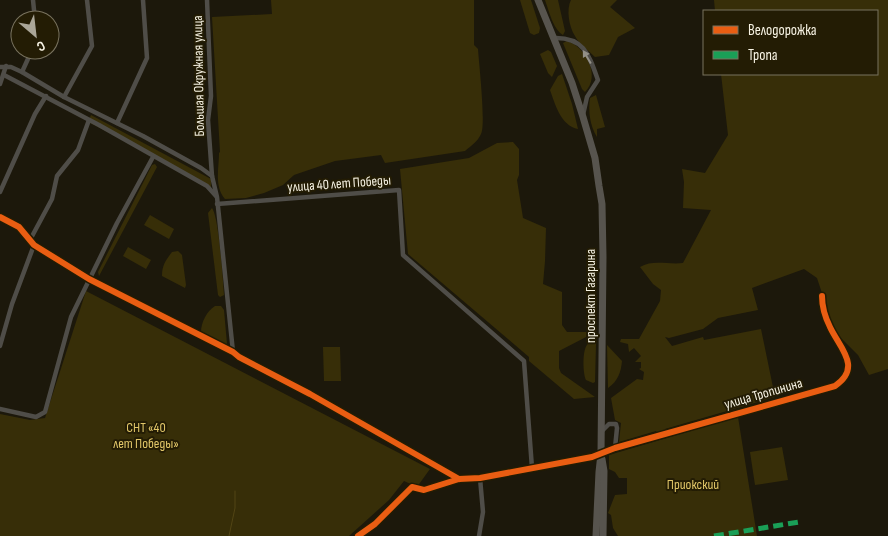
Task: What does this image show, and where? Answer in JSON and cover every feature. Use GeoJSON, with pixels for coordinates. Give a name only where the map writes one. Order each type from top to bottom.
{"type":"FeatureCollection","features":[{"type":"Feature","properties":{"kind":"main road","name":"проспект Гагарина"},"geometry":{"type":"LineString","coordinates":[[538,0],[572,83],[583,117],[596,163],[602,204],[604,278],[601,454],[596,536]]}},
{"type":"Feature","properties":{"kind":"main road","name":"проспект Гагарина"},"geometry":{"type":"LineString","coordinates":[[601,454],[604,471],[603,536]]}},
{"type":"Feature","properties":{"kind":"street"},"geometry":{"type":"LineString","coordinates":[[64,97],[92,46],[87,0]]}},
{"type":"Feature","properties":{"kind":"street"},"geometry":{"type":"LineString","coordinates":[[117,123],[147,58],[143,0]]}},
{"type":"Feature","properties":{"kind":"street","name":"Большая Окружная улица"},"geometry":{"type":"LineString","coordinates":[[208,0],[211,96],[208,120],[212,176],[218,204]]}},
{"type":"Feature","properties":{"kind":"street"},"geometry":{"type":"LineString","coordinates":[[554,38],[575,41],[584,50],[598,80],[587,97],[583,117]]}},
{"type":"Feature","properties":{"kind":"street"},"geometry":{"type":"LineString","coordinates":[[22,72],[27,60]]}},
{"type":"Feature","properties":{"kind":"street"},"geometry":{"type":"LineString","coordinates":[[0,66],[6,66],[22,72],[64,97],[117,123],[212,176]]}},
{"type":"Feature","properties":{"kind":"street"},"geometry":{"type":"LineString","coordinates":[[0,84],[6,66]]}},
{"type":"Feature","properties":{"kind":"street"},"geometry":{"type":"LineString","coordinates":[[4,75],[46,96],[207,186],[217,197]]}},
{"type":"Feature","properties":{"kind":"street"},"geometry":{"type":"LineString","coordinates":[[0,192],[35,114],[46,96]]}},
{"type":"Feature","properties":{"kind":"street"},"geometry":{"type":"LineString","coordinates":[[30,240],[52,199],[57,176],[78,150],[89,120]]}},
{"type":"Feature","properties":{"kind":"street"},"geometry":{"type":"LineString","coordinates":[[0,409],[36,417],[45,412],[72,317],[117,222],[153,157]]}},
{"type":"Feature","properties":{"kind":"street","name":"улица 40 лет Победы"},"geometry":{"type":"LineString","coordinates":[[218,204],[399,190],[403,255],[524,361],[532,468]]}},
{"type":"Feature","properties":{"kind":"street"},"geometry":{"type":"LineString","coordinates":[[218,204],[233,352]]}},
{"type":"Feature","properties":{"kind":"street"},"geometry":{"type":"LineString","coordinates":[[0,217],[20,227],[34,245],[89,279],[233,352],[238,357],[310,394],[458,479]]}},
{"type":"Feature","properties":{"kind":"street"},"geometry":{"type":"LineString","coordinates":[[0,346],[12,304],[34,245]]}},
{"type":"Feature","properties":{"kind":"street","name":"улица Тропинина"},"geometry":{"type":"LineString","coordinates":[[358,536],[375,524],[412,487],[424,490],[458,479],[480,478],[592,457],[615,448],[835,386],[841,382],[847,370],[848,362],[846,352],[831,329],[822,307],[822,296]]}},
{"type":"Feature","properties":{"kind":"street"},"geometry":{"type":"LineString","coordinates":[[601,432],[609,424],[616,424],[615,448]]}},
{"type":"Feature","properties":{"kind":"street"},"geometry":{"type":"LineString","coordinates":[[479,536],[483,512],[480,478]]}},
{"type":"Feature","properties":{"kind":"green space"},"geometry":{"type":"Polygon","coordinates":[[[271,0],[474,0],[474,45],[478,49],[483,107],[480,137],[465,151],[385,163],[381,155],[335,161],[294,175],[283,185],[264,193],[246,198],[225,199],[218,183],[220,152],[212,17],[272,14],[271,0]]]}},
{"type":"Feature","properties":{"kind":"green space"},"geometry":{"type":"Polygon","coordinates":[[[520,0],[531,0],[540,28],[539,33],[534,35],[530,33],[520,0]]]}},
{"type":"Feature","properties":{"kind":"green space"},"geometry":{"type":"Polygon","coordinates":[[[545,0],[558,0],[565,31],[563,35],[554,24],[545,0]]]}},
{"type":"Feature","properties":{"kind":"green space"},"geometry":{"type":"Polygon","coordinates":[[[571,0],[617,0],[610,7],[635,28],[618,37],[609,55],[595,57],[579,42],[573,32],[568,13],[571,0]]]}},
{"type":"Feature","properties":{"kind":"green space"},"geometry":{"type":"Polygon","coordinates":[[[714,0],[888,0],[888,369],[869,375],[858,355],[835,332],[817,278],[804,269],[752,288],[758,310],[718,318],[703,329],[669,338],[665,337],[672,346],[703,337],[704,340],[761,329],[775,397],[657,433],[656,431],[619,442],[621,423],[615,420],[611,398],[637,379],[643,380],[644,372],[639,369],[641,368],[641,362],[635,362],[641,356],[634,348],[629,352],[628,344],[620,342],[621,339],[639,339],[660,301],[661,290],[653,284],[640,267],[650,263],[683,263],[711,210],[683,208],[684,182],[682,169],[705,173],[728,135],[721,75],[878,75],[878,10],[715,10],[714,0]]]}},
{"type":"Feature","properties":{"kind":"green space"},"geometry":{"type":"Polygon","coordinates":[[[567,41],[580,49],[589,63],[592,78],[585,92],[582,89],[563,43],[567,41]]]}},
{"type":"Feature","properties":{"kind":"green space"},"geometry":{"type":"Polygon","coordinates":[[[548,50],[551,52],[557,66],[552,77],[548,73],[540,54],[548,50]]]}},
{"type":"Feature","properties":{"kind":"green space"},"geometry":{"type":"Polygon","coordinates":[[[562,74],[578,129],[567,124],[563,119],[550,90],[558,76],[562,74]]]}},
{"type":"Feature","properties":{"kind":"green space"},"geometry":{"type":"Polygon","coordinates":[[[596,95],[605,127],[597,129],[597,137],[591,123],[589,108],[590,98],[596,95]]]}},
{"type":"Feature","properties":{"kind":"green space"},"geometry":{"type":"Polygon","coordinates":[[[91,115],[211,179],[211,188],[155,156],[88,122],[91,115]]]}},
{"type":"Feature","properties":{"kind":"green space"},"geometry":{"type":"Polygon","coordinates":[[[513,142],[519,149],[519,175],[517,180],[523,218],[546,228],[543,284],[562,292],[562,325],[567,332],[589,332],[590,335],[559,351],[559,368],[561,373],[595,397],[574,399],[529,361],[529,357],[408,254],[400,169],[469,158],[497,143],[513,142]]]}},
{"type":"Feature","properties":{"kind":"green space"},"geometry":{"type":"Polygon","coordinates":[[[155,164],[157,167],[99,276],[98,272],[152,165],[155,164]]]}},
{"type":"Feature","properties":{"kind":"green space"},"geometry":{"type":"Polygon","coordinates":[[[212,208],[217,223],[222,264],[224,295],[220,297],[218,295],[208,213],[212,208]]]}},
{"type":"Feature","properties":{"kind":"green space"},"geometry":{"type":"Polygon","coordinates":[[[150,215],[174,229],[169,239],[144,225],[150,215]]]}},
{"type":"Feature","properties":{"kind":"green space"},"geometry":{"type":"Polygon","coordinates":[[[128,247],[151,260],[146,269],[123,256],[128,247]]]}},
{"type":"Feature","properties":{"kind":"green space"},"geometry":{"type":"Polygon","coordinates":[[[178,251],[182,255],[185,288],[162,276],[166,260],[172,252],[178,251]]]}},
{"type":"Feature","properties":{"kind":"green space","name":"СНТ «40 лет Победы»"},"geometry":{"type":"Polygon","coordinates":[[[86,291],[430,469],[417,487],[404,481],[389,500],[349,536],[0,536],[0,414],[30,420],[45,418],[86,291]]]}},
{"type":"Feature","properties":{"kind":"green space"},"geometry":{"type":"Polygon","coordinates":[[[215,306],[221,306],[224,310],[227,344],[223,346],[201,332],[205,317],[215,306]]]}},
{"type":"Feature","properties":{"kind":"green space"},"geometry":{"type":"Polygon","coordinates":[[[595,342],[595,382],[593,383],[586,380],[584,357],[587,345],[595,342]]]}},
{"type":"Feature","properties":{"kind":"green space"},"geometry":{"type":"Polygon","coordinates":[[[607,345],[622,361],[618,376],[608,388],[607,345]]]}},
{"type":"Feature","properties":{"kind":"green space"},"geometry":{"type":"Polygon","coordinates":[[[323,347],[340,347],[341,381],[324,381],[323,347]]]}},
{"type":"Feature","properties":{"kind":"green space","name":"Приокский"},"geometry":{"type":"Polygon","coordinates":[[[738,417],[757,536],[618,536],[613,528],[611,515],[608,513],[615,495],[627,494],[627,478],[619,478],[615,472],[609,469],[609,455],[738,417]]]}},
{"type":"Feature","properties":{"kind":"green space"},"geometry":{"type":"Polygon","coordinates":[[[782,447],[788,480],[755,485],[750,452],[782,447]]]}},
{"type":"Feature","properties":{"kind":"waterway"},"geometry":{"type":"LineString","coordinates":[[229,536],[235,508],[235,491]]}},
{"type":"Feature","properties":{"kind":"marked path"},"geometry":{"type":"LineString","coordinates":[[714,536],[799,522]]}},
{"type":"Feature","properties":{"kind":"cycle path"},"geometry":{"type":"LineString","coordinates":[[0,217],[19,227],[34,245],[89,279],[233,352],[459,479]]}},
{"type":"Feature","properties":{"kind":"cycle path"},"geometry":{"type":"LineString","coordinates":[[358,536],[375,524],[412,487],[424,490],[459,479],[480,478],[592,457],[615,448],[835,386],[843,379],[847,372],[848,364],[843,349],[827,319],[823,308],[822,296]]}}]}
